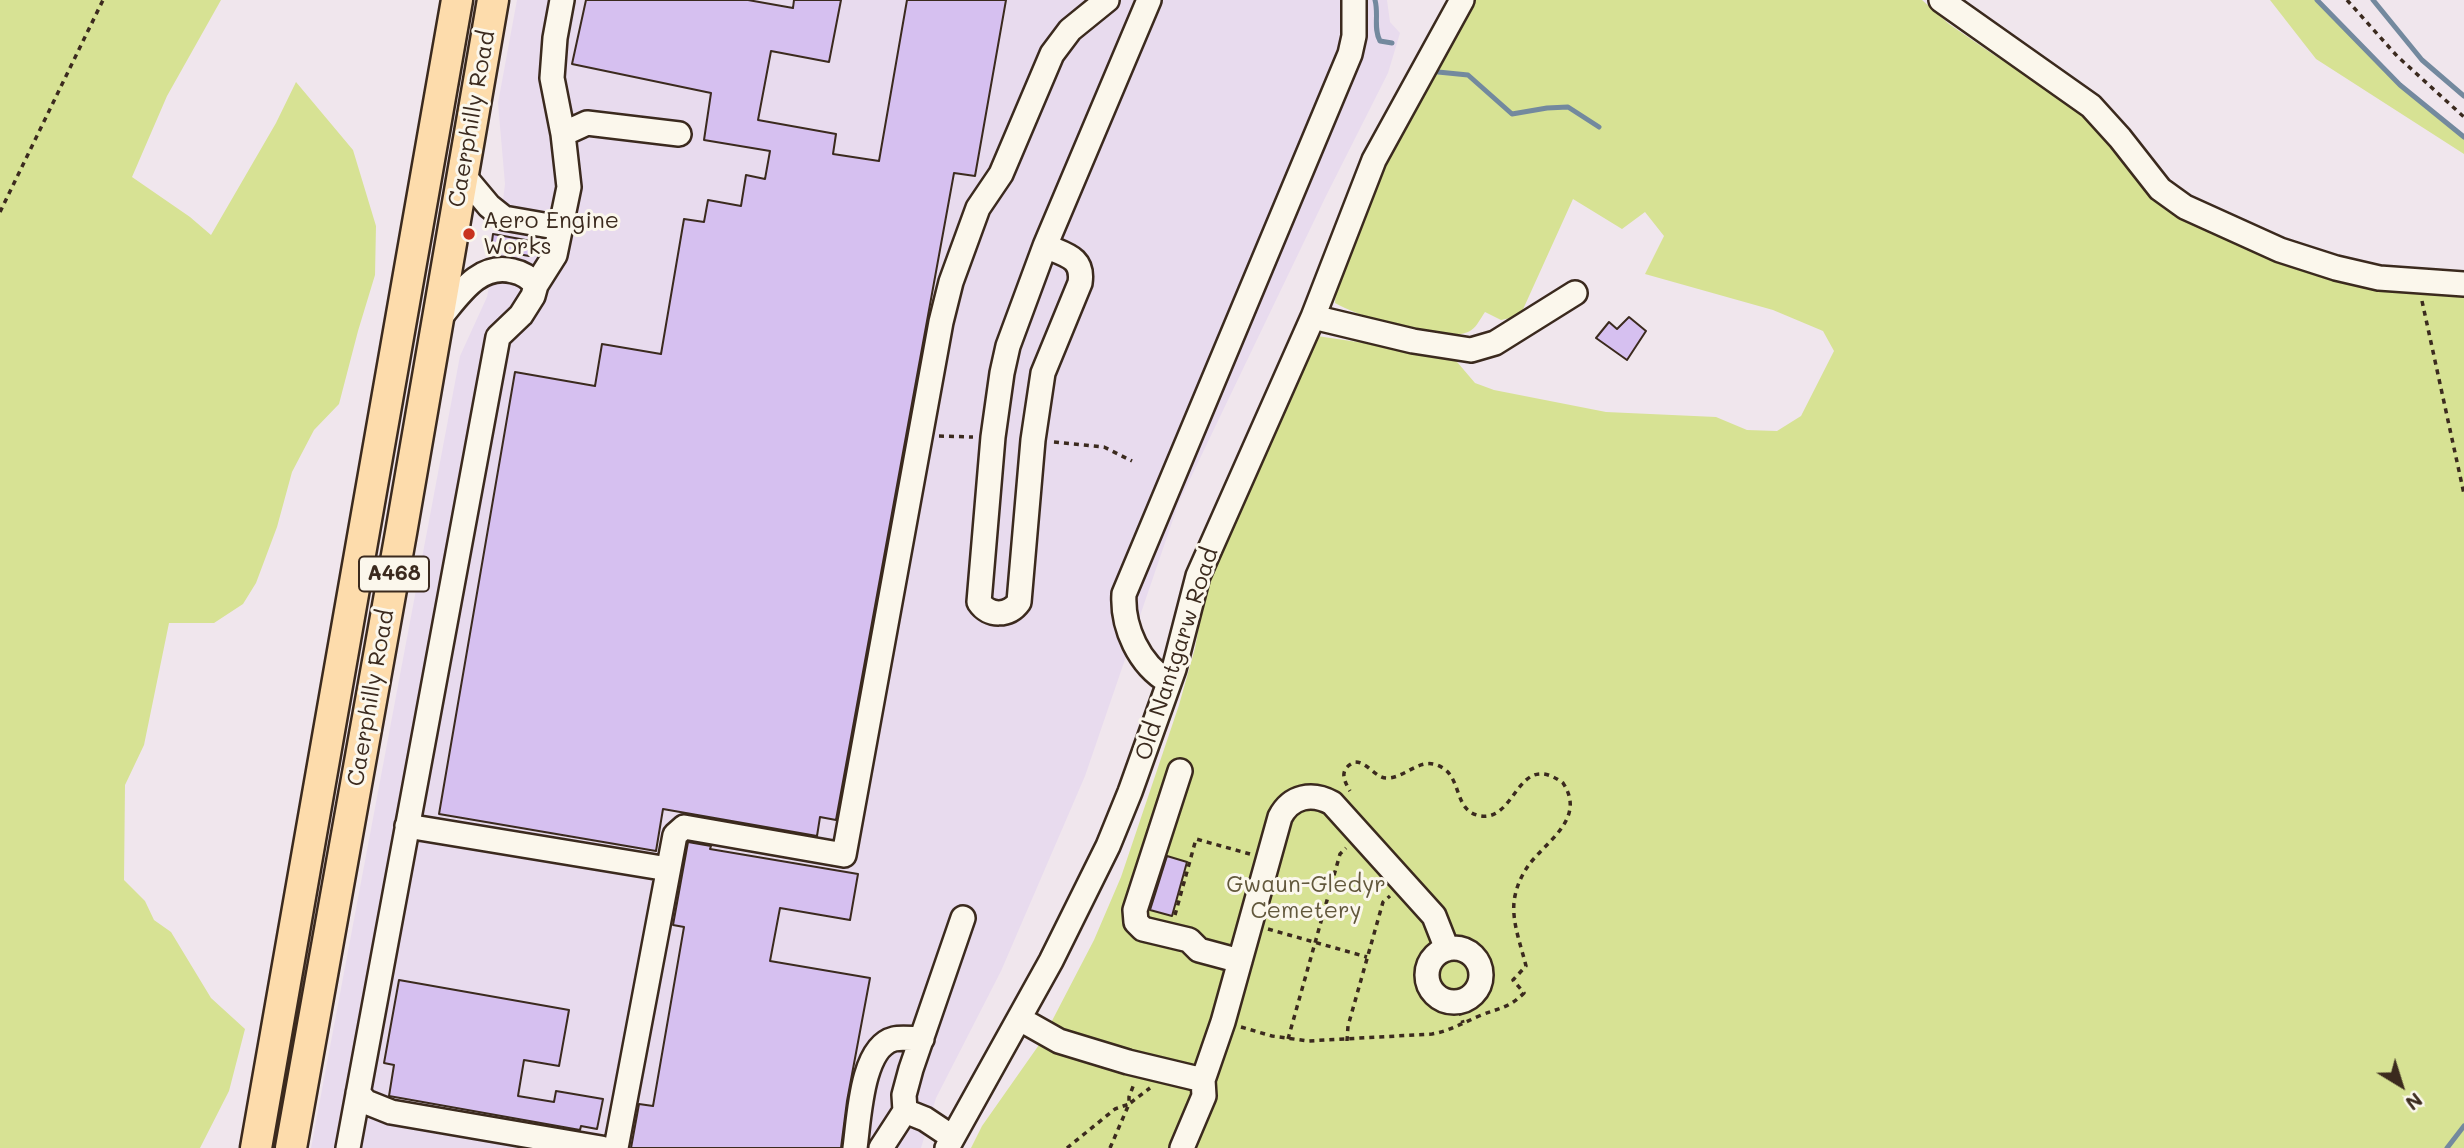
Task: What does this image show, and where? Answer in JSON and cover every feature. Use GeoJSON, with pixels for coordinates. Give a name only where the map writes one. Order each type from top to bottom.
{"type":"FeatureCollection","features":[{"type":"Feature","properties":{"kind":"main road","name":"Caerphilly Road"},"geometry":{"type":"LineString","coordinates":[[256,1148],[457,0]]}},
{"type":"Feature","properties":{"kind":"main road","name":"Caerphilly Road"},"geometry":{"type":"LineString","coordinates":[[291,1148],[493,0]]}},
{"type":"Feature","properties":{"kind":"street"},"geometry":{"type":"LineString","coordinates":[[348,1148],[498,337],[521,315],[555,254],[569,187],[563,134],[552,78],[555,38],[562,0]]}},
{"type":"Feature","properties":{"kind":"street"},"geometry":{"type":"LineString","coordinates":[[616,1148],[675,835],[684,827],[844,855],[941,322],[951,282],[978,208],[1001,174],[1052,54],[1070,30],[1107,0]]}},
{"type":"Feature","properties":{"kind":"street"},"geometry":{"type":"LineString","coordinates":[[1045,246],[1070,257],[1082,271],[1080,283],[1043,373],[1033,440],[1019,602],[1013,610],[1005,613],[989,612],[979,602],[993,437],[1002,373],[1009,346],[1045,246],[1149,0]]}},
{"type":"Feature","properties":{"kind":"street"},"geometry":{"type":"LineString","coordinates":[[1172,675],[1136,631],[1128,626],[1122,613],[1124,594],[1350,54],[1354,36],[1354,0]]}},
{"type":"Feature","properties":{"kind":"street","name":"Old Nantgarw Road"},"geometry":{"type":"LineString","coordinates":[[949,1143],[1020,1019],[1084,898],[1108,846],[1172,675],[1198,576],[1313,317],[1374,160],[1462,0]]}},
{"type":"Feature","properties":{"kind":"street"},"geometry":{"type":"LineString","coordinates":[[1941,0],[2091,106],[2160,189],[2185,207],[2280,250],[2336,268],[2379,278],[2464,284]]}},
{"type":"Feature","properties":{"kind":"street"},"geometry":{"type":"LineString","coordinates":[[563,134],[587,123],[679,134]]}},
{"type":"Feature","properties":{"kind":"street"},"geometry":{"type":"LineString","coordinates":[[463,175],[489,206],[504,218],[512,222],[561,228]]}},
{"type":"Feature","properties":{"kind":"street"},"geometry":{"type":"LineString","coordinates":[[438,320],[474,279],[494,269],[516,271],[529,277],[536,285]]}},
{"type":"Feature","properties":{"kind":"street"},"geometry":{"type":"LineString","coordinates":[[1313,317],[1413,341],[1471,350],[1495,343],[1575,293]]}},
{"type":"Feature","properties":{"kind":"street"},"geometry":{"type":"LineString","coordinates":[[1180,771],[1135,910],[1136,922],[1143,929],[1189,940],[1199,950],[1240,961]]}},
{"type":"Feature","properties":{"kind":"street"},"geometry":{"type":"LineString","coordinates":[[1182,1148],[1204,1096],[1203,1080],[1283,811],[1296,800],[1306,796],[1332,803],[1434,916],[1447,949]]}},
{"type":"Feature","properties":{"kind":"street"},"geometry":{"type":"LineString","coordinates":[[407,826],[668,869]]}},
{"type":"Feature","properties":{"kind":"street"},"geometry":{"type":"LineString","coordinates":[[881,1148],[905,1111],[904,1095],[963,918]]}},
{"type":"Feature","properties":{"kind":"street"},"geometry":{"type":"LineString","coordinates":[[1455,948],[1471,954],[1480,968],[1479,984],[1475,992],[1457,1001],[1444,1000],[1437,996],[1428,982],[1427,973],[1433,958],[1447,949],[1455,948]]}},
{"type":"Feature","properties":{"kind":"street"},"geometry":{"type":"LineString","coordinates":[[1020,1019],[1059,1041],[1203,1080]]}},
{"type":"Feature","properties":{"kind":"street"},"geometry":{"type":"LineString","coordinates":[[855,1148],[867,1073],[872,1060],[879,1050],[893,1039],[922,1039]]}},
{"type":"Feature","properties":{"kind":"street"},"geometry":{"type":"LineString","coordinates":[[358,1093],[366,1102],[391,1112],[601,1148]]}},
{"type":"Feature","properties":{"kind":"street"},"geometry":{"type":"LineString","coordinates":[[905,1111],[925,1119],[949,1143]]}},
{"type":"Feature","properties":{"kind":"path"},"geometry":{"type":"LineString","coordinates":[[0,212],[103,0]]}},
{"type":"Feature","properties":{"kind":"path"},"geometry":{"type":"LineString","coordinates":[[2347,0],[2397,56],[2464,117]]}},
{"type":"Feature","properties":{"kind":"path"},"geometry":{"type":"LineString","coordinates":[[2421,281],[2421,292],[2464,494]]}},
{"type":"Feature","properties":{"kind":"path"},"geometry":{"type":"LineString","coordinates":[[1288,1039],[1340,854],[1361,835]]}},
{"type":"Feature","properties":{"kind":"path"},"geometry":{"type":"LineString","coordinates":[[1175,915],[1196,839],[1256,856]]}},
{"type":"Feature","properties":{"kind":"path"},"geometry":{"type":"LineString","coordinates":[[1347,1041],[1348,1026],[1383,902],[1404,883]]}},
{"type":"Feature","properties":{"kind":"path"},"geometry":{"type":"LineString","coordinates":[[1260,926],[1367,957]]}},
{"type":"Feature","properties":{"kind":"path"},"geometry":{"type":"LineString","coordinates":[[1457,1001],[1463,1023]]}},
{"type":"Feature","properties":{"kind":"path"},"geometry":{"type":"LineString","coordinates":[[1110,1148],[1142,1065]]}},
{"type":"Feature","properties":{"kind":"path"},"geometry":{"type":"LineString","coordinates":[[1068,1148],[1115,1109],[1129,1104],[1151,1087]]}},
{"type":"Feature","properties":{"kind":"shaded area"},"geometry":{"type":"Polygon","coordinates":[[[517,0],[1387,0],[1390,22],[1400,33],[1388,73],[1179,502],[1085,776],[1001,971],[936,1098],[921,1148],[311,1148],[460,356],[487,297],[498,240],[505,184],[498,103],[517,0]]]}},
{"type":"Feature","properties":{"kind":"green space"},"geometry":{"type":"Polygon","coordinates":[[[0,0],[221,0],[167,96],[132,177],[211,235],[276,123],[296,82],[353,150],[376,226],[375,275],[339,404],[314,430],[292,472],[277,527],[256,583],[243,604],[214,623],[169,623],[144,745],[125,785],[124,880],[145,901],[154,920],[171,932],[211,998],[245,1029],[229,1091],[200,1148],[0,1148],[0,0]]]}},
{"type":"Feature","properties":{"kind":"green space","name":"Gwaun-Gledyr Cemetery"},"geometry":{"type":"Polygon","coordinates":[[[1475,0],[1922,0],[1949,24],[1994,55],[2084,111],[2143,188],[2164,209],[2204,228],[2338,278],[2398,291],[2464,294],[2464,1148],[971,1148],[982,1126],[1041,1042],[1094,940],[1121,877],[1179,705],[1195,648],[1205,594],[1231,524],[1317,336],[1452,356],[1475,383],[1494,390],[1606,412],[1716,417],[1747,430],[1777,431],[1801,416],[1834,351],[1823,331],[1773,310],[1645,274],[1664,236],[1645,212],[1622,229],[1573,199],[1520,316],[1501,320],[1485,312],[1471,331],[1456,335],[1439,334],[1401,327],[1335,303],[1336,288],[1385,162],[1438,72],[1475,0]]]}},
{"type":"Feature","properties":{"kind":"green space"},"geometry":{"type":"Polygon","coordinates":[[[2270,0],[2317,0],[2400,85],[2464,137],[2464,154],[2316,59],[2270,0]]]}},
{"type":"Feature","properties":{"kind":"building"},"geometry":{"type":"Polygon","coordinates":[[[586,0],[748,0],[793,8],[794,0],[841,0],[829,62],[771,51],[758,120],[836,134],[833,154],[879,161],[907,0],[1006,0],[975,176],[954,173],[836,820],[820,817],[817,836],[663,809],[656,851],[439,814],[515,372],[595,386],[602,344],[661,354],[684,219],[704,222],[708,200],[741,206],[746,175],[765,179],[770,151],[704,140],[711,93],[572,64],[586,0]]]}},
{"type":"Feature","properties":{"kind":"building"},"geometry":{"type":"Polygon","coordinates":[[[493,234],[531,241],[529,256],[491,249],[493,234]]]}},
{"type":"Feature","properties":{"kind":"building"},"geometry":{"type":"Polygon","coordinates":[[[1629,317],[1646,331],[1627,360],[1596,338],[1609,322],[1617,329],[1629,317]]]}},
{"type":"Feature","properties":{"kind":"building"},"geometry":{"type":"Polygon","coordinates":[[[688,842],[711,846],[710,849],[858,874],[850,920],[780,908],[770,961],[870,978],[841,1148],[631,1148],[639,1104],[653,1106],[684,927],[673,925],[688,842]]]}},
{"type":"Feature","properties":{"kind":"building"},"geometry":{"type":"Polygon","coordinates":[[[1167,856],[1187,862],[1172,916],[1150,910],[1167,856]]]}},
{"type":"Feature","properties":{"kind":"building"},"geometry":{"type":"Polygon","coordinates":[[[399,980],[569,1010],[559,1066],[524,1060],[518,1096],[554,1102],[556,1091],[603,1099],[597,1129],[581,1126],[580,1130],[389,1096],[394,1065],[384,1063],[399,980]]]}},
{"type":"Feature","properties":{"kind":"waterway"},"geometry":{"type":"LineString","coordinates":[[1375,0],[1378,36],[1380,41],[1392,43]]}},
{"type":"Feature","properties":{"kind":"waterway"},"geometry":{"type":"LineString","coordinates":[[2317,0],[2400,85],[2464,137]]}},
{"type":"Feature","properties":{"kind":"waterway"},"geometry":{"type":"LineString","coordinates":[[2373,0],[2422,60],[2464,96]]}},
{"type":"Feature","properties":{"kind":"waterway"},"geometry":{"type":"LineString","coordinates":[[1438,72],[1468,75],[1512,114],[1568,107],[1599,127]]}},
{"type":"Feature","properties":{"kind":"waterway"},"geometry":{"type":"LineString","coordinates":[[2447,1148],[2464,1126]]}},
{"type":"Feature","properties":{"kind":"place","name":"Aero Engine Works"},"geometry":{"type":"Point","coordinates":[469,234]}}]}
